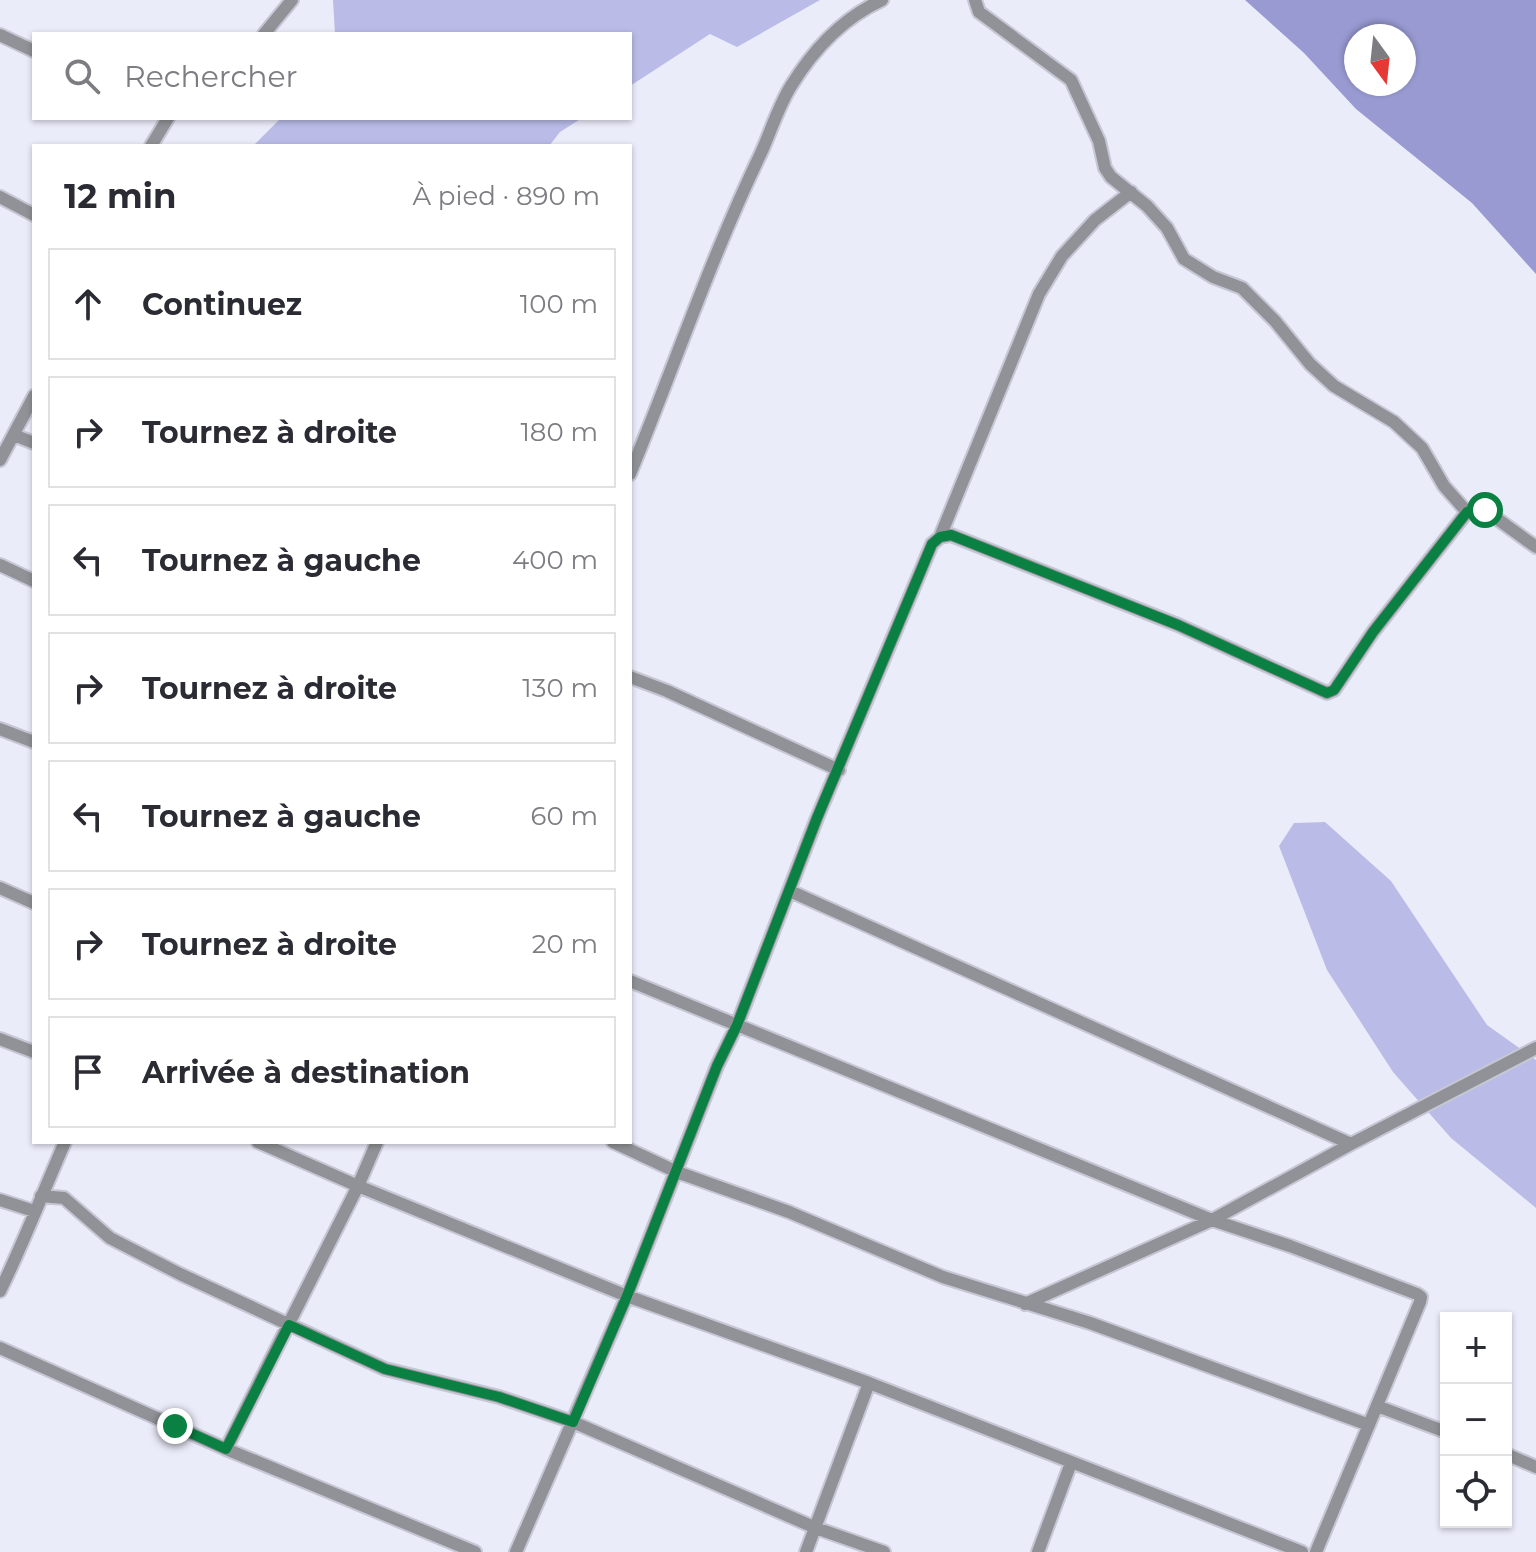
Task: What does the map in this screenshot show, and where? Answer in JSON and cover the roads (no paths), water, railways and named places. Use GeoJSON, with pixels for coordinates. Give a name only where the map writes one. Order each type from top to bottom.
{"type":"FeatureCollection","features":[{"type":"Feature","properties":{"kind":"street"},"geometry":{"type":"LineString","coordinates":[[266,32],[292,0]]}},
{"type":"Feature","properties":{"kind":"street"},"geometry":{"type":"LineString","coordinates":[[632,469],[739,200],[790,88],[825,41],[842,24],[858,11],[882,0]]}},
{"type":"Feature","properties":{"kind":"street"},"geometry":{"type":"LineString","coordinates":[[975,0],[979,12],[1071,80],[1099,141],[1105,168],[1120,187],[1131,192],[1167,228],[1184,259],[1213,277],[1242,288],[1275,321],[1310,364],[1334,386],[1394,422],[1422,448],[1444,486],[1467,512]]}},
{"type":"Feature","properties":{"kind":"street"},"geometry":{"type":"LineString","coordinates":[[0,35],[32,50]]}},
{"type":"Feature","properties":{"kind":"street"},"geometry":{"type":"LineString","coordinates":[[152,144],[167,120]]}},
{"type":"Feature","properties":{"kind":"street"},"geometry":{"type":"LineString","coordinates":[[516,1552],[627,1296],[717,1066],[737,1025],[932,544],[940,537],[1039,294],[1062,256],[1095,220],[1131,192]]}},
{"type":"Feature","properties":{"kind":"street"},"geometry":{"type":"LineString","coordinates":[[0,197],[32,214]]}},
{"type":"Feature","properties":{"kind":"street"},"geometry":{"type":"LineString","coordinates":[[0,460],[32,400]]}},
{"type":"Feature","properties":{"kind":"street"},"geometry":{"type":"LineString","coordinates":[[14,435],[32,442]]}},
{"type":"Feature","properties":{"kind":"street"},"geometry":{"type":"LineString","coordinates":[[940,537],[951,535],[1178,625],[1327,693],[1334,690],[1373,632],[1467,512],[1476,508],[1485,510],[1536,547]]}},
{"type":"Feature","properties":{"kind":"street"},"geometry":{"type":"LineString","coordinates":[[0,565],[32,580]]}},
{"type":"Feature","properties":{"kind":"street"},"geometry":{"type":"LineString","coordinates":[[632,678],[839,770]]}},
{"type":"Feature","properties":{"kind":"street"},"geometry":{"type":"LineString","coordinates":[[0,729],[32,741]]}},
{"type":"Feature","properties":{"kind":"street"},"geometry":{"type":"LineString","coordinates":[[0,888],[32,902]]}},
{"type":"Feature","properties":{"kind":"street"},"geometry":{"type":"LineString","coordinates":[[790,891],[1351,1144]]}},
{"type":"Feature","properties":{"kind":"street"},"geometry":{"type":"LineString","coordinates":[[632,982],[1212,1220],[1304,1251],[1421,1297],[1316,1552]]}},
{"type":"Feature","properties":{"kind":"street"},"geometry":{"type":"LineString","coordinates":[[0,1039],[32,1051]]}},
{"type":"Feature","properties":{"kind":"street"},"geometry":{"type":"LineString","coordinates":[[1025,1304],[1212,1220],[1536,1048]]}},
{"type":"Feature","properties":{"kind":"street"},"geometry":{"type":"LineString","coordinates":[[0,1291],[64,1144]]}},
{"type":"Feature","properties":{"kind":"street"},"geometry":{"type":"LineString","coordinates":[[263,1144],[627,1296],[869,1383],[1302,1552]]}},
{"type":"Feature","properties":{"kind":"street"},"geometry":{"type":"LineString","coordinates":[[226,1449],[376,1144]]}},
{"type":"Feature","properties":{"kind":"street"},"geometry":{"type":"LineString","coordinates":[[617,1144],[677,1172],[789,1212],[943,1277],[1090,1323],[1369,1425]]}},
{"type":"Feature","properties":{"kind":"street"},"geometry":{"type":"LineString","coordinates":[[41,1196],[64,1198],[110,1238],[385,1369],[484,1393],[573,1422],[816,1528],[884,1552]]}},
{"type":"Feature","properties":{"kind":"street"},"geometry":{"type":"LineString","coordinates":[[0,1200],[34,1211]]}},
{"type":"Feature","properties":{"kind":"street"},"geometry":{"type":"LineString","coordinates":[[0,1348],[226,1449],[475,1552]]}},
{"type":"Feature","properties":{"kind":"street"},"geometry":{"type":"LineString","coordinates":[[806,1552],[869,1383]]}},
{"type":"Feature","properties":{"kind":"street"},"geometry":{"type":"LineString","coordinates":[[1377,1406],[1440,1430]]}},
{"type":"Feature","properties":{"kind":"street"},"geometry":{"type":"LineString","coordinates":[[1511,1456],[1536,1467]]}},
{"type":"Feature","properties":{"kind":"street"},"geometry":{"type":"LineString","coordinates":[[1038,1552],[1071,1463]]}}]}
